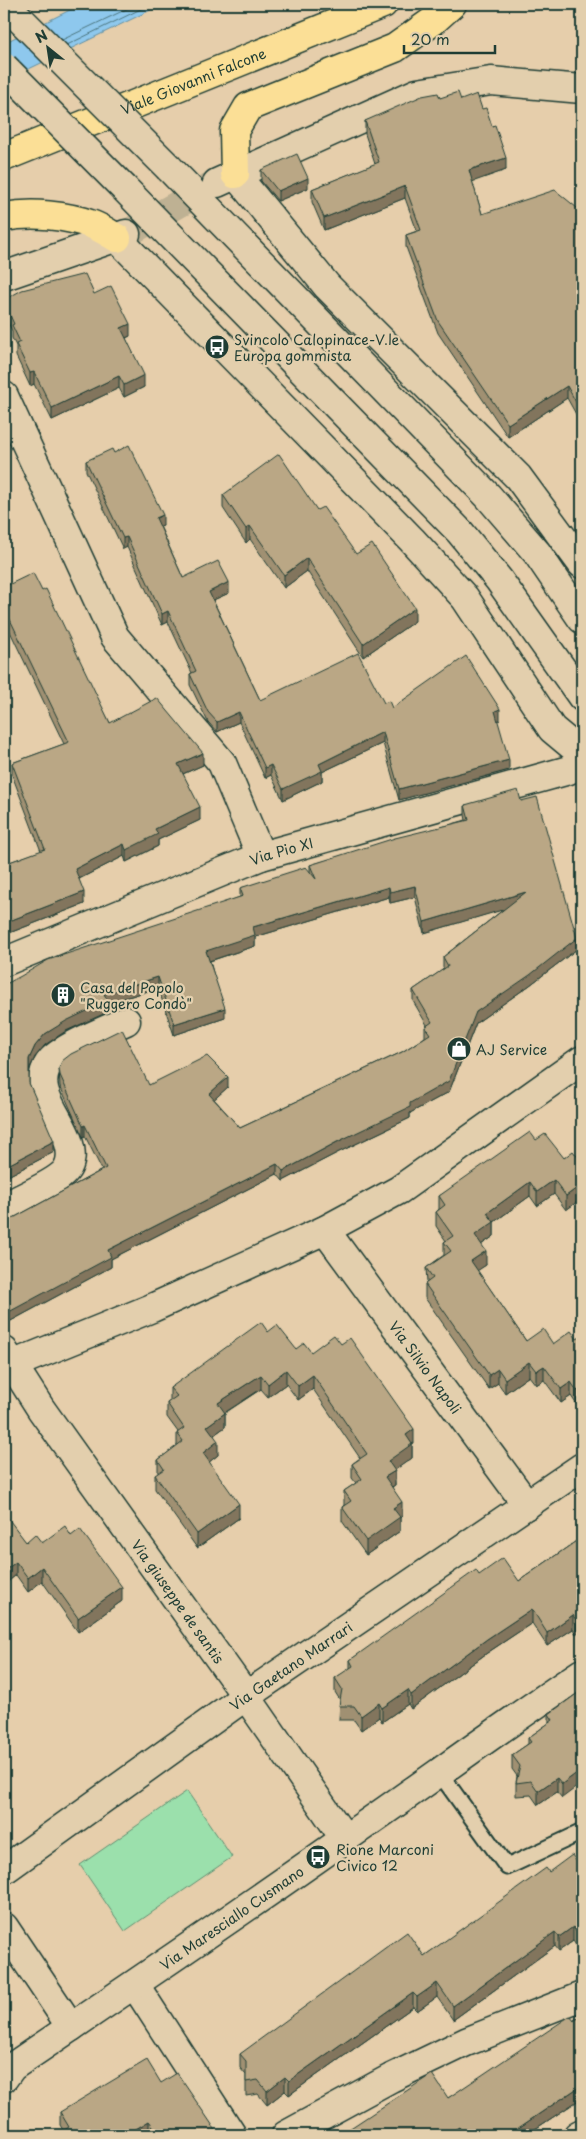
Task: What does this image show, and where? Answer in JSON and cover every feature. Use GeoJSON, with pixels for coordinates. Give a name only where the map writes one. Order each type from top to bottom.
{"type":"FeatureCollection","features":[{"type":"Feature","properties":{"kind":"main road","name":"Viale Giovanni Falcone"},"geometry":{"type":"LineString","coordinates":[[4,157],[383,4]]}},
{"type":"Feature","properties":{"kind":"main road"},"geometry":{"type":"LineString","coordinates":[[226,179],[234,131],[248,108],[395,48],[433,21],[452,4]]}},
{"type":"Feature","properties":{"kind":"main road"},"geometry":{"type":"LineString","coordinates":[[4,217],[14,215],[58,216],[94,225],[122,236]]}},
{"type":"Feature","properties":{"kind":"street"},"geometry":{"type":"LineString","coordinates":[[5,4],[169,168],[488,496],[537,553],[582,619]]}},
{"type":"Feature","properties":{"kind":"street"},"geometry":{"type":"LineString","coordinates":[[4,67],[460,532],[499,580],[582,696]]}},
{"type":"Feature","properties":{"kind":"street"},"geometry":{"type":"LineString","coordinates":[[582,89],[491,81],[416,94],[226,179],[328,286],[518,476],[582,564]]}},
{"type":"Feature","properties":{"kind":"street"},"geometry":{"type":"LineString","coordinates":[[4,276],[122,236],[406,533],[465,598],[552,729],[579,765]]}},
{"type":"Feature","properties":{"kind":"street"},"geometry":{"type":"LineString","coordinates":[[4,396],[115,637],[222,763],[261,856]]}},
{"type":"Feature","properties":{"kind":"street","name":"Via Pio XI"},"geometry":{"type":"LineString","coordinates":[[4,962],[261,856],[579,765]]}},
{"type":"Feature","properties":{"kind":"street"},"geometry":{"type":"LineString","coordinates":[[4,1207],[58,1177],[68,1167],[71,1149],[44,1090],[44,1075],[49,1063],[61,1052],[126,1021]]}},
{"type":"Feature","properties":{"kind":"street"},"geometry":{"type":"LineString","coordinates":[[6,1361],[152,1308],[325,1230],[399,1190],[582,1060]]}},
{"type":"Feature","properties":{"kind":"street","name":"Via Silvio Napoli"},"geometry":{"type":"LineString","coordinates":[[325,1230],[527,1505]]}},
{"type":"Feature","properties":{"kind":"street","name":"Via giuseppe de santis"},"geometry":{"type":"LineString","coordinates":[[6,1361],[246,1696],[345,1839]]}},
{"type":"Feature","properties":{"kind":"street","name":"Via Gaetano Marrari"},"geometry":{"type":"LineString","coordinates":[[4,1870],[246,1696],[582,1467]]}},
{"type":"Feature","properties":{"kind":"street","name":"Via Maresciallo Cusmano"},"geometry":{"type":"LineString","coordinates":[[4,2078],[12,2067],[135,1985],[582,1673]]}},
{"type":"Feature","properties":{"kind":"street"},"geometry":{"type":"LineString","coordinates":[[4,1926],[71,2027]]}},
{"type":"Feature","properties":{"kind":"street"},"geometry":{"type":"LineString","coordinates":[[135,1985],[232,2135]]}},
{"type":"Feature","properties":{"kind":"street"},"geometry":{"type":"LineString","coordinates":[[286,2135],[391,2078],[466,2042],[582,1996]]}},
{"type":"Feature","properties":{"kind":"street"},"geometry":{"type":"LineString","coordinates":[[578,2135],[582,2133]]}},
{"type":"Feature","properties":{"kind":"lane"},"geometry":{"type":"LineString","coordinates":[[439,1772],[507,1867],[582,1832]]}},
{"type":"Feature","properties":{"kind":"green space"},"geometry":{"type":"Polygon","coordinates":[[[187,1791],[232,1857],[125,1931],[80,1865],[187,1791]]]}},
{"type":"Feature","properties":{"kind":"water"},"geometry":{"type":"Polygon","coordinates":[[[82,4],[163,4],[4,81],[4,43],[82,4]]]}},
{"type":"Feature","properties":{"kind":"building"},"geometry":{"type":"Polygon","coordinates":[[[582,4],[582,24],[579,24],[582,4]]]}},
{"type":"Feature","properties":{"kind":"building"},"geometry":{"type":"Polygon","coordinates":[[[458,92],[461,100],[477,94],[482,109],[486,108],[492,126],[495,125],[506,158],[469,170],[482,214],[555,190],[582,212],[582,413],[567,386],[508,424],[438,321],[406,235],[421,230],[405,186],[324,218],[312,189],[379,162],[365,121],[422,96],[438,93],[440,98],[458,92]]]}},
{"type":"Feature","properties":{"kind":"building"},"geometry":{"type":"Polygon","coordinates":[[[297,154],[308,178],[278,191],[261,170],[297,154]]]}},
{"type":"Feature","properties":{"kind":"building"},"geometry":{"type":"Polygon","coordinates":[[[85,274],[94,294],[111,286],[130,324],[121,328],[144,375],[124,385],[119,376],[52,408],[34,372],[30,373],[16,344],[20,342],[4,300],[22,290],[85,274]]]}},
{"type":"Feature","properties":{"kind":"building"},"geometry":{"type":"Polygon","coordinates":[[[129,445],[163,515],[156,518],[183,578],[218,561],[229,582],[209,592],[260,700],[358,653],[384,703],[389,701],[392,708],[466,656],[500,709],[495,711],[509,760],[399,789],[383,732],[319,764],[322,771],[283,789],[271,765],[265,768],[239,712],[217,722],[208,712],[190,674],[196,671],[168,611],[162,614],[127,537],[123,538],[86,461],[112,449],[114,453],[129,445]]]}},
{"type":"Feature","properties":{"kind":"building"},"geometry":{"type":"Polygon","coordinates":[[[279,454],[317,510],[323,507],[356,554],[372,544],[415,608],[363,644],[307,558],[284,575],[250,526],[246,529],[223,495],[279,454]]]}},
{"type":"Feature","properties":{"kind":"building"},"geometry":{"type":"Polygon","coordinates":[[[33,573],[42,591],[46,589],[110,723],[157,698],[203,753],[178,764],[200,807],[155,829],[158,834],[126,850],[124,844],[75,869],[84,892],[4,923],[4,864],[45,849],[12,763],[69,742],[4,607],[4,587],[33,573]]]}},
{"type":"Feature","properties":{"kind":"building"},"geometry":{"type":"Polygon","coordinates":[[[518,790],[521,801],[537,797],[577,938],[530,975],[476,1012],[449,1081],[410,1103],[410,1107],[337,1142],[283,1171],[277,1164],[108,1250],[111,1257],[7,1313],[4,1306],[4,1223],[106,1168],[85,1125],[83,1126],[60,1075],[59,1068],[62,1061],[71,1054],[122,1029],[149,1085],[207,1056],[228,1077],[209,1094],[240,1128],[402,1052],[430,1034],[425,1027],[432,1022],[413,990],[448,966],[443,957],[526,892],[424,922],[415,886],[390,892],[389,887],[253,927],[255,935],[206,951],[225,1008],[174,1024],[158,977],[104,994],[108,1001],[66,1021],[45,1034],[35,1046],[29,1059],[29,1083],[54,1141],[4,1167],[4,985],[48,960],[243,896],[240,888],[306,867],[316,879],[310,865],[395,838],[469,820],[465,805],[518,790]]]}},
{"type":"Feature","properties":{"kind":"building"},"geometry":{"type":"Polygon","coordinates":[[[530,1132],[536,1140],[545,1134],[564,1158],[573,1151],[580,1160],[582,1158],[582,1187],[581,1185],[566,1196],[554,1180],[537,1192],[530,1182],[487,1213],[494,1222],[475,1235],[486,1251],[471,1261],[526,1341],[543,1329],[553,1344],[571,1331],[577,1339],[582,1336],[582,1387],[577,1391],[571,1382],[561,1389],[544,1366],[536,1371],[529,1362],[505,1379],[498,1369],[489,1375],[425,1284],[433,1278],[426,1268],[451,1251],[444,1242],[453,1236],[436,1212],[445,1205],[439,1196],[530,1132]]]}},
{"type":"Feature","properties":{"kind":"building"},"geometry":{"type":"Polygon","coordinates":[[[261,1322],[268,1332],[277,1325],[296,1349],[304,1343],[311,1352],[334,1335],[341,1344],[350,1338],[414,1429],[406,1435],[412,1444],[388,1461],[395,1471],[385,1477],[402,1502],[393,1508],[400,1517],[366,1541],[342,1507],[351,1501],[344,1491],[362,1479],[352,1464],[367,1454],[313,1375],[298,1386],[286,1370],[268,1384],[261,1375],[218,1403],[225,1413],[207,1426],[218,1441],[203,1453],[239,1504],[197,1534],[155,1475],[164,1469],[158,1460],[183,1441],[177,1433],[184,1428],[167,1403],[177,1396],[170,1388],[261,1322]]]}},
{"type":"Feature","properties":{"kind":"building"},"geometry":{"type":"Polygon","coordinates":[[[7,1517],[26,1542],[35,1534],[42,1543],[65,1526],[71,1536],[80,1529],[122,1587],[78,1618],[42,1567],[28,1578],[16,1562],[4,1571],[4,1519],[7,1517]]]}},
{"type":"Feature","properties":{"kind":"building"},"geometry":{"type":"Polygon","coordinates":[[[582,1537],[582,1615],[576,1620],[573,1615],[547,1633],[532,1609],[487,1639],[411,1695],[408,1690],[382,1708],[379,1703],[361,1716],[354,1706],[339,1706],[342,1689],[335,1678],[353,1666],[350,1660],[476,1570],[479,1575],[503,1558],[519,1581],[582,1537]]]}},
{"type":"Feature","properties":{"kind":"building"},"geometry":{"type":"Polygon","coordinates":[[[582,1690],[582,1769],[562,1784],[557,1778],[538,1791],[531,1781],[516,1783],[520,1766],[512,1755],[531,1742],[528,1738],[553,1720],[549,1714],[582,1690]]]}},
{"type":"Feature","properties":{"kind":"building"},"geometry":{"type":"Polygon","coordinates":[[[572,1855],[582,1869],[582,1940],[573,1927],[559,1937],[555,1932],[453,2006],[437,1983],[417,1997],[413,1993],[289,2081],[285,2077],[267,2091],[258,2080],[246,2082],[246,2061],[240,2054],[407,1932],[424,1956],[546,1868],[549,1872],[572,1855]]]}},
{"type":"Feature","properties":{"kind":"building"},"geometry":{"type":"Polygon","coordinates":[[[582,2015],[582,2085],[508,2135],[465,2135],[459,2127],[446,2135],[340,2135],[432,2074],[448,2098],[570,2016],[574,2021],[582,2015]]]}},
{"type":"Feature","properties":{"kind":"building"},"geometry":{"type":"Polygon","coordinates":[[[147,2060],[161,2083],[177,2073],[219,2135],[160,2135],[149,2121],[126,2135],[66,2135],[63,2131],[69,2127],[60,2112],[147,2060]]]}},
{"type":"Feature","properties":{"kind":"tunnel"},"geometry":{"type":"LineString","coordinates":[[126,234],[214,184]]}},
{"type":"Feature","properties":{"kind":"place","name":"Svincolo Calopinace-V.le Europa gommista"},"geometry":{"type":"Point","coordinates":[217,347]}},
{"type":"Feature","properties":{"kind":"place","name":"Casa del Popolo \"Ruggero Condò\""},"geometry":{"type":"Point","coordinates":[63,995]}},
{"type":"Feature","properties":{"kind":"place","name":"AJ Service"},"geometry":{"type":"Point","coordinates":[459,1049]}},
{"type":"Feature","properties":{"kind":"place","name":"Rione Marconi Civico 12"},"geometry":{"type":"Point","coordinates":[318,1857]}}]}
